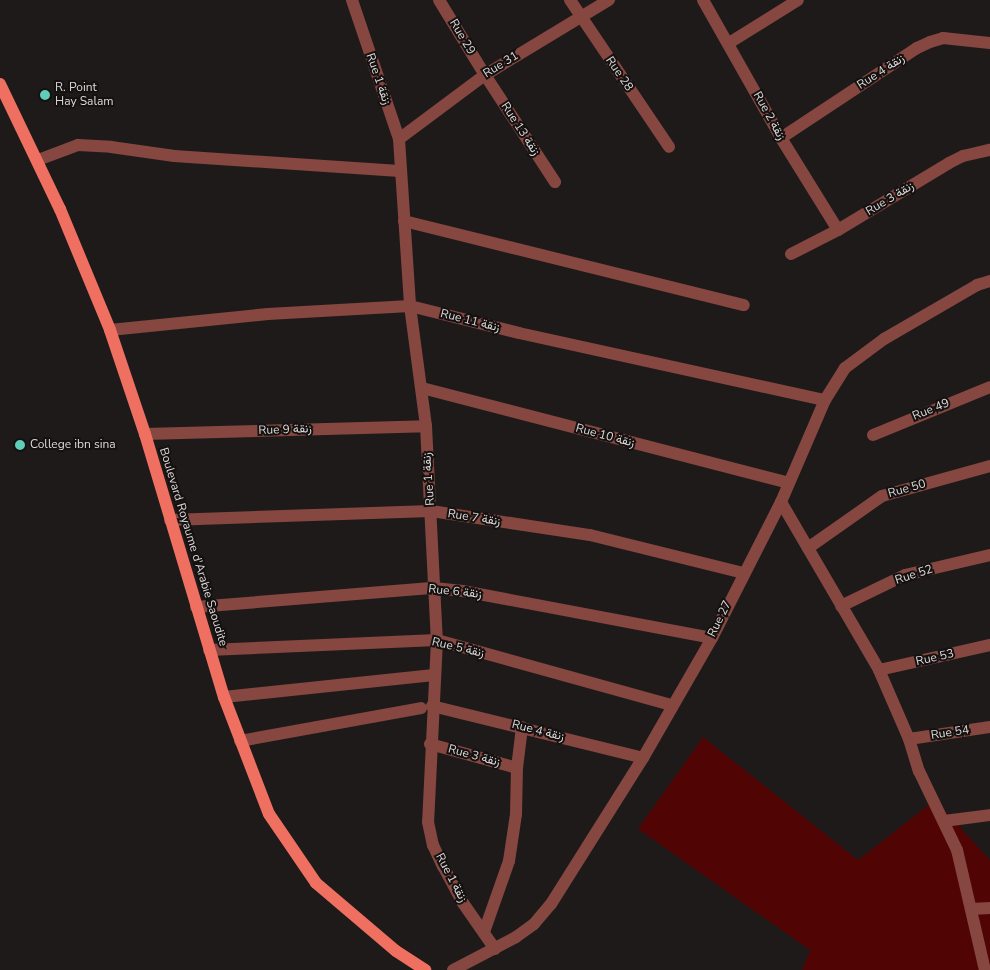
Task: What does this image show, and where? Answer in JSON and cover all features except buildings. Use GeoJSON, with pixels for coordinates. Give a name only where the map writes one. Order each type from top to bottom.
{"type":"FeatureCollection","features":[{"type":"Feature","properties":{"kind":"main road","name":"Boulevard Royaume d'Arabie Saoudite"},"geometry":{"type":"LineString","coordinates":[[0,84],[38,160],[110,330],[145,434],[224,697],[269,814],[316,883],[396,951],[425,970]]}},
{"type":"Feature","properties":{"kind":"street","name":"Rue 1 زنقة"},"geometry":{"type":"LineString","coordinates":[[352,0],[399,139],[410,306],[415,355],[422,388],[426,426],[437,640],[434,675],[426,707],[430,744],[428,822],[434,845],[462,903],[495,949]]}},
{"type":"Feature","properties":{"kind":"street","name":"Rue 29"},"geometry":{"type":"LineString","coordinates":[[439,0],[485,75]]}},
{"type":"Feature","properties":{"kind":"street","name":"Rue 28"},"geometry":{"type":"LineString","coordinates":[[570,0],[669,147]]}},
{"type":"Feature","properties":{"kind":"street","name":"Rue 31"},"geometry":{"type":"LineString","coordinates":[[399,139],[485,75],[609,0]]}},
{"type":"Feature","properties":{"kind":"street","name":"Rue 2 زنقة"},"geometry":{"type":"LineString","coordinates":[[703,0],[781,138],[838,230]]}},
{"type":"Feature","properties":{"kind":"street"},"geometry":{"type":"LineString","coordinates":[[729,43],[798,0]]}},
{"type":"Feature","properties":{"kind":"street","name":"Rue 4 زنقة"},"geometry":{"type":"LineString","coordinates":[[781,138],[917,48],[930,42],[944,38],[990,43]]}},
{"type":"Feature","properties":{"kind":"street","name":"Rue 13 زنقة"},"geometry":{"type":"LineString","coordinates":[[485,75],[556,182]]}},
{"type":"Feature","properties":{"kind":"street"},"geometry":{"type":"LineString","coordinates":[[38,160],[78,145],[111,146],[174,156],[400,170]]}},
{"type":"Feature","properties":{"kind":"street","name":"Rue 3 زنقة"},"geometry":{"type":"LineString","coordinates":[[791,254],[838,230],[949,163],[963,156],[990,150]]}},
{"type":"Feature","properties":{"kind":"street"},"geometry":{"type":"LineString","coordinates":[[404,222],[744,305]]}},
{"type":"Feature","properties":{"kind":"street","name":"Rue 27"},"geometry":{"type":"LineString","coordinates":[[453,970],[495,949],[534,924],[551,904],[643,758],[671,705],[712,638],[743,573],[781,502],[825,400],[845,368],[860,354],[977,285],[990,280]]}},
{"type":"Feature","properties":{"kind":"street","name":"Rue 11 زنقة"},"geometry":{"type":"LineString","coordinates":[[110,330],[268,314],[410,306],[519,334],[825,400]]}},
{"type":"Feature","properties":{"kind":"street","name":"Rue 49"},"geometry":{"type":"LineString","coordinates":[[873,435],[990,387]]}},
{"type":"Feature","properties":{"kind":"street","name":"Rue 10 زنقة"},"geometry":{"type":"LineString","coordinates":[[422,388],[789,483]]}},
{"type":"Feature","properties":{"kind":"street","name":"Rue 9 زنقة"},"geometry":{"type":"LineString","coordinates":[[145,434],[426,426]]}},
{"type":"Feature","properties":{"kind":"street","name":"Rue 50"},"geometry":{"type":"LineString","coordinates":[[808,548],[882,496],[990,466]]}},
{"type":"Feature","properties":{"kind":"street"},"geometry":{"type":"LineString","coordinates":[[781,502],[879,670],[909,739],[920,771],[957,850],[985,970]]}},
{"type":"Feature","properties":{"kind":"street","name":"Rue 7 زنقة"},"geometry":{"type":"LineString","coordinates":[[170,520],[431,512],[590,536],[743,573]]}},
{"type":"Feature","properties":{"kind":"street","name":"Rue 52"},"geometry":{"type":"LineString","coordinates":[[841,606],[904,575],[990,555]]}},
{"type":"Feature","properties":{"kind":"street","name":"Rue 6 زنقة"},"geometry":{"type":"LineString","coordinates":[[196,607],[434,588],[463,590],[712,638]]}},
{"type":"Feature","properties":{"kind":"street","name":"Rue 5 زنقة"},"geometry":{"type":"LineString","coordinates":[[209,650],[437,640],[671,705]]}},
{"type":"Feature","properties":{"kind":"street","name":"Rue 53"},"geometry":{"type":"LineString","coordinates":[[879,670],[990,645]]}},
{"type":"Feature","properties":{"kind":"street"},"geometry":{"type":"LineString","coordinates":[[224,697],[434,675]]}},
{"type":"Feature","properties":{"kind":"street","name":"Rue 4 زنقة"},"geometry":{"type":"LineString","coordinates":[[240,741],[426,707],[522,727],[643,758]]}},
{"type":"Feature","properties":{"kind":"street"},"geometry":{"type":"LineString","coordinates":[[484,932],[509,861],[516,814],[517,768],[522,727]]}},
{"type":"Feature","properties":{"kind":"street","name":"Rue 54"},"geometry":{"type":"LineString","coordinates":[[909,739],[990,727]]}},
{"type":"Feature","properties":{"kind":"street","name":"Rue 3 زنقة"},"geometry":{"type":"LineString","coordinates":[[430,744],[517,768]]}},
{"type":"Feature","properties":{"kind":"street"},"geometry":{"type":"LineString","coordinates":[[944,821],[990,815]]}},
{"type":"Feature","properties":{"kind":"street"},"geometry":{"type":"LineString","coordinates":[[971,909],[990,908]]}},
{"type":"Feature","properties":{"kind":"shaded area"},"geometry":{"type":"Polygon","coordinates":[[[703,737],[858,860],[935,800],[990,860],[990,970],[802,970],[810,950],[638,829],[703,737]]]}},
{"type":"Feature","properties":{"kind":"place","name":"R. Point Hay Salam"},"geometry":{"type":"Point","coordinates":[45,95]}},
{"type":"Feature","properties":{"kind":"place","name":"College ibn sina"},"geometry":{"type":"Point","coordinates":[20,445]}}]}
